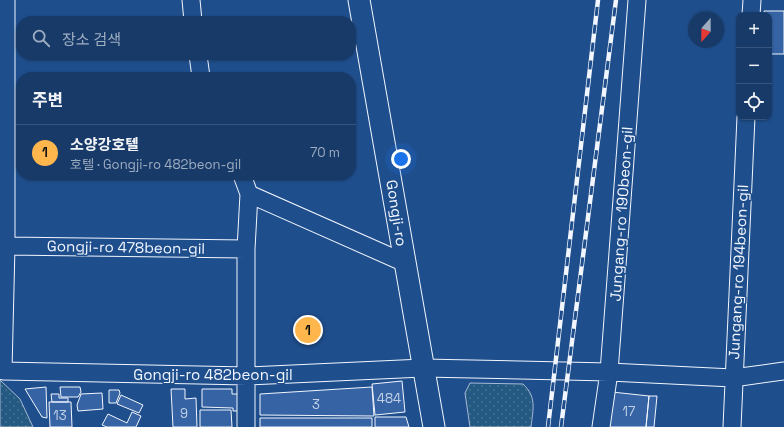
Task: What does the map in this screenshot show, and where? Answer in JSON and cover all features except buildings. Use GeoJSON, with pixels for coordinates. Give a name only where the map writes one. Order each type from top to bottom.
{"type":"FeatureCollection","features":[{"type":"Feature","properties":{"kind":"street"},"geometry":{"type":"LineString","coordinates":[[6,0],[9,128],[6,246]]}},
{"type":"Feature","properties":{"kind":"street"},"geometry":{"type":"LineString","coordinates":[[191,0],[193,16]]}},
{"type":"Feature","properties":{"kind":"street","name":"Gongji-ro"},"geometry":{"type":"LineString","coordinates":[[359,0],[422,368],[434,427]]}},
{"type":"Feature","properties":{"kind":"street","name":"Jungang-ro 190beon-gil"},"geometry":{"type":"LineString","coordinates":[[601,427],[609,372],[637,0]]}},
{"type":"Feature","properties":{"kind":"street"},"geometry":{"type":"LineString","coordinates":[[751,12],[752,0]]}},
{"type":"Feature","properties":{"kind":"street"},"geometry":{"type":"LineString","coordinates":[[199,60],[200,72]]}},
{"type":"Feature","properties":{"kind":"street","name":"Jungang-ro 194beon-gil"},"geometry":{"type":"LineString","coordinates":[[732,427],[733,378],[746,120]]}},
{"type":"Feature","properties":{"kind":"street"},"geometry":{"type":"LineString","coordinates":[[244,180],[249,194],[246,249],[246,427]]}},
{"type":"Feature","properties":{"kind":"street"},"geometry":{"type":"LineString","coordinates":[[249,194],[405,263]]}},
{"type":"Feature","properties":{"kind":"street","name":"Gongji-ro 482beon-gil"},"geometry":{"type":"LineString","coordinates":[[6,246],[3,371],[247,376],[422,368],[609,372],[733,378],[784,371]]}},
{"type":"Feature","properties":{"kind":"street","name":"Gongji-ro 478beon-gil"},"geometry":{"type":"LineString","coordinates":[[6,246],[246,249]]}},
{"type":"Feature","properties":{"kind":"shaded area"},"geometry":{"type":"Polygon","coordinates":[[[0,380],[20,399],[33,427],[0,427],[0,380]]]}},
{"type":"Feature","properties":{"kind":"shaded area"},"geometry":{"type":"Polygon","coordinates":[[[470,383],[523,384],[530,394],[533,404],[531,427],[470,427],[465,393],[470,383]]]}},
{"type":"Feature","properties":{"kind":"railway"},"geometry":{"type":"LineString","coordinates":[[548,427],[598,0]]}},
{"type":"Feature","properties":{"kind":"railway"},"geometry":{"type":"LineString","coordinates":[[561,427],[616,0]]}},
{"type":"Feature","properties":{"kind":"place","name":"소양강호텔"},"geometry":{"type":"Point","coordinates":[308,330]}}]}
